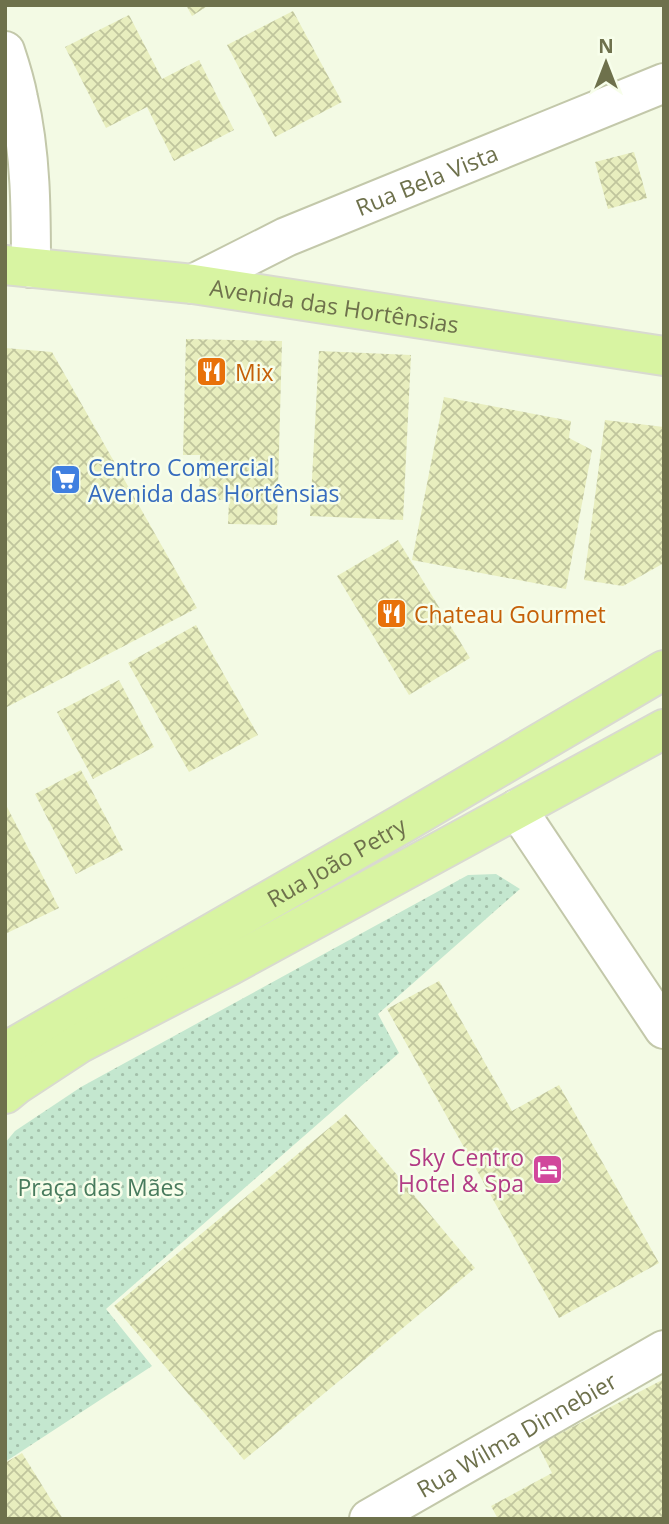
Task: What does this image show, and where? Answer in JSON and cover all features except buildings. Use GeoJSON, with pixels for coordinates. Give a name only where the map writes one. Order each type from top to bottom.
{"type":"FeatureCollection","features":[{"type":"Feature","properties":{"kind":"main road","name":"Avenida das Hortênsias"},"geometry":{"type":"LineString","coordinates":[[18,266],[193,284],[664,356]]}},
{"type":"Feature","properties":{"kind":"main road","name":"Rua João Petry"},"geometry":{"type":"LineString","coordinates":[[5,1052],[664,670]]}},
{"type":"Feature","properties":{"kind":"main road","name":"Rua João Petry"},"geometry":{"type":"LineString","coordinates":[[5,1094],[80,1043],[229,966],[664,729]]}},
{"type":"Feature","properties":{"kind":"street"},"geometry":{"type":"LineString","coordinates":[[5,51],[19,100],[31,209],[18,266]]}},
{"type":"Feature","properties":{"kind":"street","name":"Rua Bela Vista"},"geometry":{"type":"LineString","coordinates":[[193,284],[286,237],[664,83]]}},
{"type":"Feature","properties":{"kind":"street"},"geometry":{"type":"LineString","coordinates":[[517,809],[664,1029]]}},
{"type":"Feature","properties":{"kind":"street","name":"Rua Wilma Dinnebier"},"geometry":{"type":"LineString","coordinates":[[369,1519],[664,1350]]}},
{"type":"Feature","properties":{"kind":"green space","name":"Praça das Mães"},"geometry":{"type":"Polygon","coordinates":[[[496,874],[520,889],[378,1014],[399,1053],[106,1309],[152,1366],[5,1462],[5,1143],[15,1131],[81,1087],[468,875],[496,874]]]}},
{"type":"Feature","properties":{"kind":"place","name":"Mix"},"geometry":{"type":"Point","coordinates":[212,372]}},
{"type":"Feature","properties":{"kind":"place","name":"Centro Comercial Avenida das Hortênsias"},"geometry":{"type":"Point","coordinates":[65,480]}},
{"type":"Feature","properties":{"kind":"place","name":"Chateau Gourmet"},"geometry":{"type":"Point","coordinates":[391,614]}},
{"type":"Feature","properties":{"kind":"place","name":"Sky Centro Hotel & Spa"},"geometry":{"type":"Point","coordinates":[547,1170]}}]}
